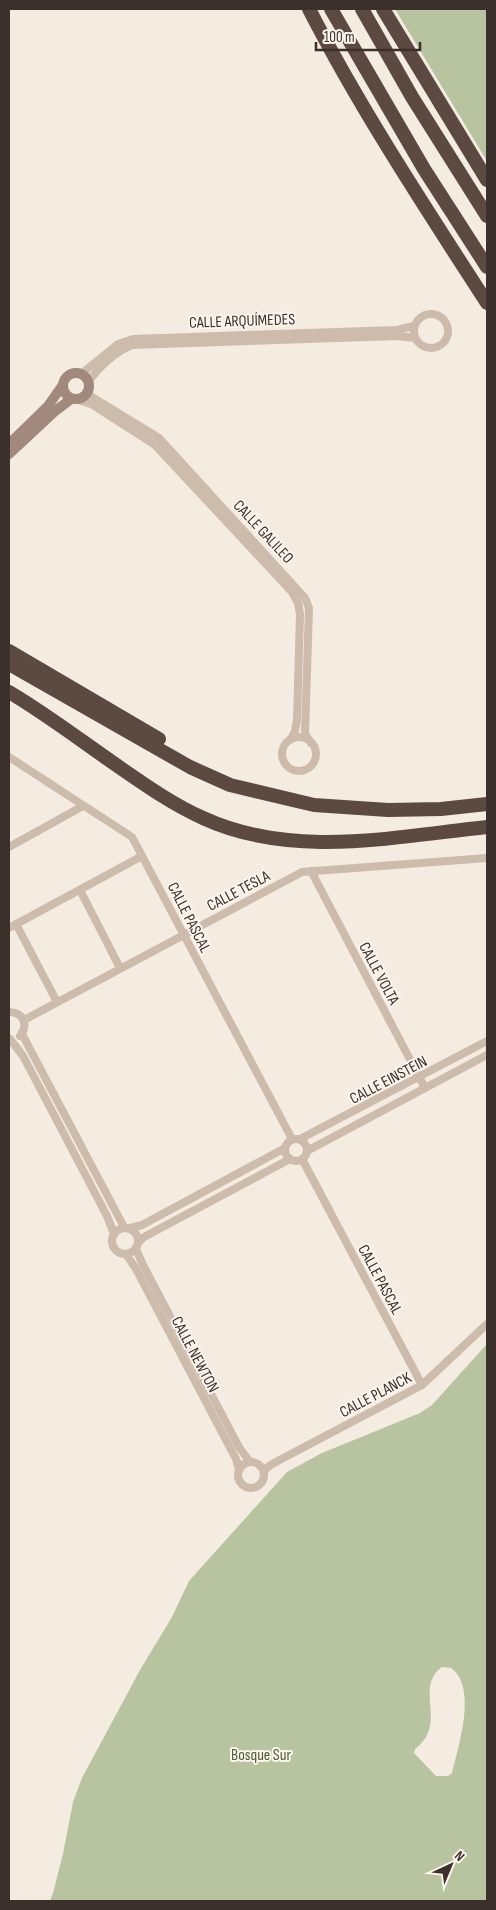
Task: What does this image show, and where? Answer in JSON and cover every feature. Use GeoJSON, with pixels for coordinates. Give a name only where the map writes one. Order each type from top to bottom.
{"type":"FeatureCollection","features":[{"type":"Feature","properties":{"kind":"highway"},"geometry":{"type":"LineString","coordinates":[[309,9],[324,40],[412,186],[487,302]]}},
{"type":"Feature","properties":{"kind":"highway"},"geometry":{"type":"LineString","coordinates":[[332,9],[424,169],[487,267]]}},
{"type":"Feature","properties":{"kind":"highway"},"geometry":{"type":"LineString","coordinates":[[362,9],[412,97],[487,216]]}},
{"type":"Feature","properties":{"kind":"highway"},"geometry":{"type":"LineString","coordinates":[[383,9],[487,180]]}},
{"type":"Feature","properties":{"kind":"highway"},"geometry":{"type":"LineString","coordinates":[[9,645],[34,666]]}},
{"type":"Feature","properties":{"kind":"highway"},"geometry":{"type":"LineString","coordinates":[[9,651],[192,758],[229,776],[309,796],[377,809]]}},
{"type":"Feature","properties":{"kind":"highway"},"geometry":{"type":"LineString","coordinates":[[9,664],[190,767],[230,784],[314,805],[377,809],[442,809],[487,804]]}},
{"type":"Feature","properties":{"kind":"highway"},"geometry":{"type":"LineString","coordinates":[[9,692],[156,793],[203,818],[242,832],[286,841],[326,843],[487,826]]}},
{"type":"Feature","properties":{"kind":"highway"},"geometry":{"type":"LineString","coordinates":[[9,700],[30,705]]}},
{"type":"Feature","properties":{"kind":"street","name":"CALLE ARQUÍMEDES"},"geometry":{"type":"LineString","coordinates":[[434,314],[440,316],[448,328],[448,334],[444,343],[434,348],[421,345],[415,338],[397,336],[132,345],[122,348],[93,375],[85,378],[118,344],[133,339],[397,330],[414,326],[423,316],[434,314]]}},
{"type":"Feature","properties":{"kind":"street"},"geometry":{"type":"LineString","coordinates":[[414,326],[415,338]]}},
{"type":"Feature","properties":{"kind":"street"},"geometry":{"type":"LineString","coordinates":[[9,444],[48,406],[62,386],[63,381],[70,374],[85,378],[87,394],[74,399],[54,412],[9,454]]}},
{"type":"Feature","properties":{"kind":"street"},"geometry":{"type":"LineString","coordinates":[[62,386],[66,396],[74,399]]}},
{"type":"Feature","properties":{"kind":"street","name":"CALLE GALILEO"},"geometry":{"type":"LineString","coordinates":[[87,394],[159,438],[305,598],[309,608],[305,734],[311,742]]}},
{"type":"Feature","properties":{"kind":"street","name":"CALLE GALILEO"},"geometry":{"type":"LineString","coordinates":[[74,399],[91,404],[155,445],[292,592],[298,604],[300,614],[297,720],[291,739]]}},
{"type":"Feature","properties":{"kind":"street"},"geometry":{"type":"LineString","coordinates":[[300,737],[311,742],[314,748],[315,759],[310,767],[298,772],[288,768],[282,759],[282,748],[291,739],[300,737]]}},
{"type":"Feature","properties":{"kind":"street","name":"CALLE PASCAL"},"geometry":{"type":"LineString","coordinates":[[10,760],[132,838],[180,926],[183,935],[296,1139]]}},
{"type":"Feature","properties":{"kind":"street"},"geometry":{"type":"LineString","coordinates":[[9,846],[83,806]]}},
{"type":"Feature","properties":{"kind":"street"},"geometry":{"type":"LineString","coordinates":[[58,1002],[12,926],[142,856]]}},
{"type":"Feature","properties":{"kind":"street","name":"CALLE TESLA"},"geometry":{"type":"LineString","coordinates":[[24,1020],[302,872],[487,858]]}},
{"type":"Feature","properties":{"kind":"street","name":"CALLE VOLTA"},"geometry":{"type":"LineString","coordinates":[[312,871],[425,1088]]}},
{"type":"Feature","properties":{"kind":"street"},"geometry":{"type":"LineString","coordinates":[[80,890],[120,968]]}},
{"type":"Feature","properties":{"kind":"street"},"geometry":{"type":"LineString","coordinates":[[9,1012],[14,1012],[24,1020],[25,1026],[22,1034],[127,1228],[138,1235],[138,1245]]}},
{"type":"Feature","properties":{"kind":"street"},"geometry":{"type":"LineString","coordinates":[[22,1034],[10,1038],[23,1056],[107,1216],[114,1234],[113,1246],[120,1253],[126,1254],[138,1245],[144,1237],[290,1159],[302,1159],[307,1151],[306,1144],[296,1139],[285,1148],[142,1225],[118,1229],[114,1234]]}},
{"type":"Feature","properties":{"kind":"street","name":"CALLE EINSTEIN"},"geometry":{"type":"LineString","coordinates":[[296,1139],[487,1041]]}},
{"type":"Feature","properties":{"kind":"street","name":"CALLE EINSTEIN"},"geometry":{"type":"LineString","coordinates":[[307,1151],[487,1055]]}},
{"type":"Feature","properties":{"kind":"street"},"geometry":{"type":"LineString","coordinates":[[285,1148],[286,1154],[290,1159]]}},
{"type":"Feature","properties":{"kind":"street","name":"CALLE PASCAL"},"geometry":{"type":"LineString","coordinates":[[302,1159],[422,1384]]}},
{"type":"Feature","properties":{"kind":"street","name":"CALLE NEWTON"},"geometry":{"type":"LineString","coordinates":[[138,1245],[143,1265],[239,1447],[250,1462]]}},
{"type":"Feature","properties":{"kind":"street","name":"CALLE NEWTON"},"geometry":{"type":"LineString","coordinates":[[126,1254],[136,1269],[236,1459],[239,1469]]}},
{"type":"Feature","properties":{"kind":"street","name":"CALLE PLANCK"},"geometry":{"type":"LineString","coordinates":[[264,1470],[422,1384],[487,1324]]}},
{"type":"Feature","properties":{"kind":"street"},"geometry":{"type":"LineString","coordinates":[[250,1462],[258,1464],[265,1474],[262,1483],[251,1489],[246,1488],[238,1478],[239,1469],[245,1463],[250,1462]]}},
{"type":"Feature","properties":{"kind":"green space"},"geometry":{"type":"Polygon","coordinates":[[[395,9],[487,9],[487,161],[476,143],[395,9]]]}},
{"type":"Feature","properties":{"kind":"green space","name":"Bosque Sur"},"geometry":{"type":"Polygon","coordinates":[[[487,1344],[487,1901],[50,1901],[63,1854],[73,1802],[82,1778],[140,1670],[172,1617],[189,1581],[287,1472],[322,1453],[420,1413],[432,1405],[487,1344]],[[442,1667],[434,1675],[430,1685],[431,1717],[429,1728],[425,1739],[415,1749],[414,1753],[436,1776],[448,1776],[452,1773],[464,1718],[465,1703],[463,1689],[459,1677],[451,1668],[442,1667]]]}}]}
